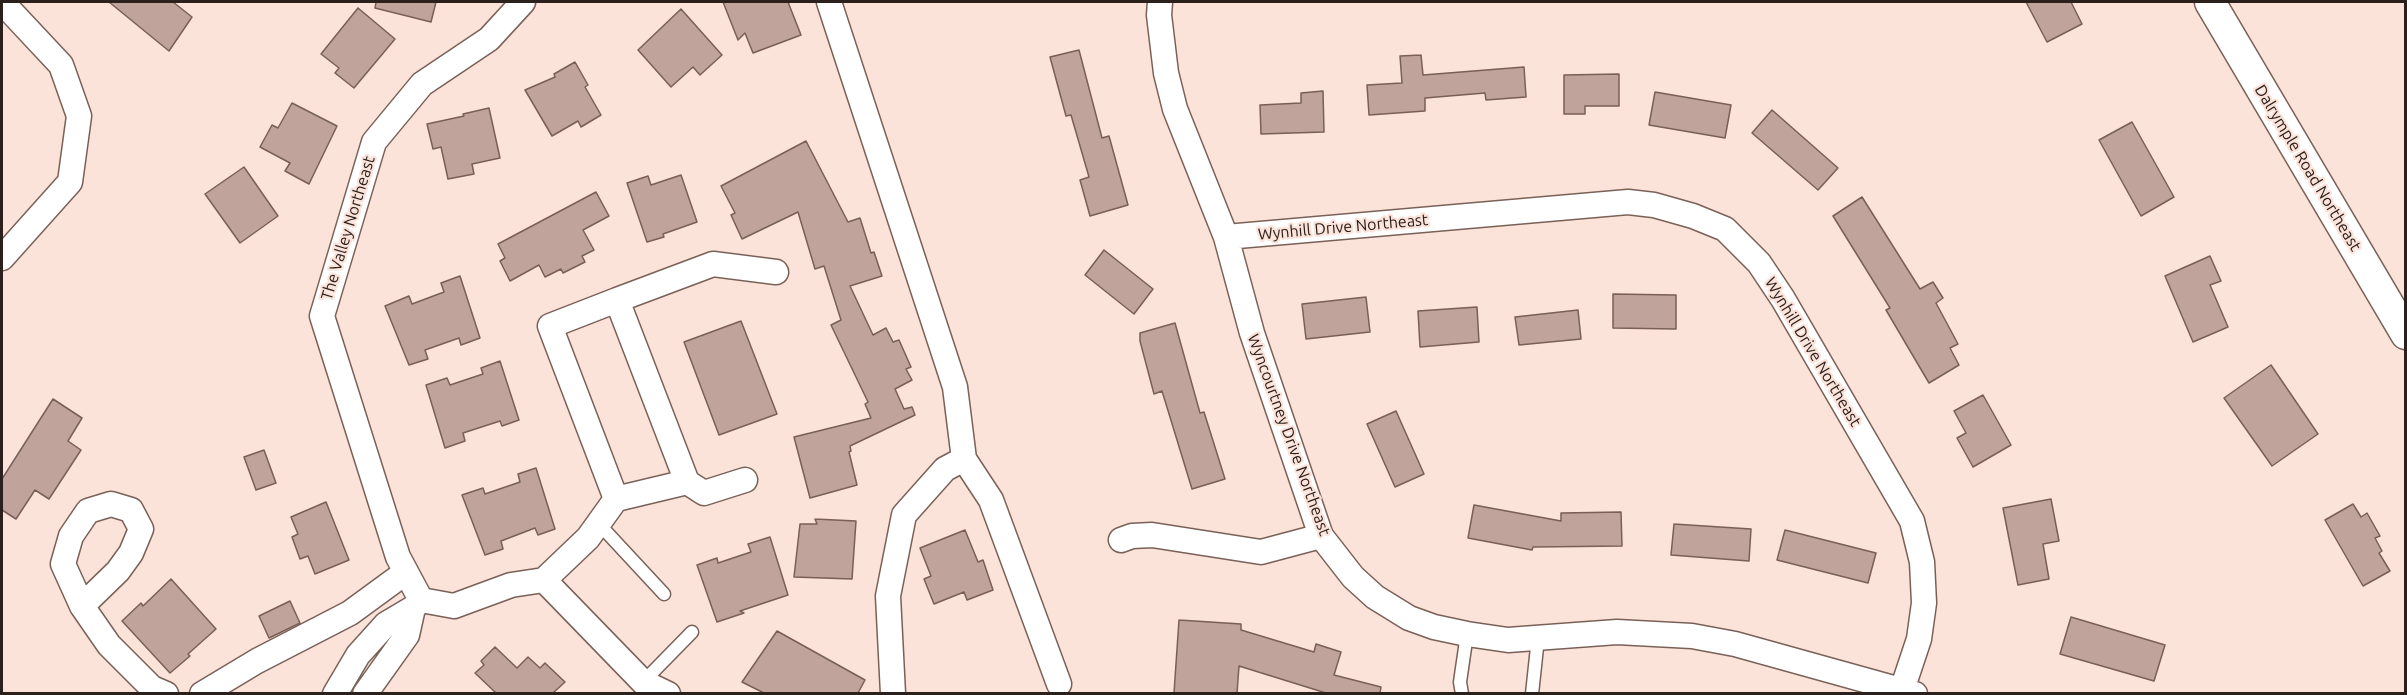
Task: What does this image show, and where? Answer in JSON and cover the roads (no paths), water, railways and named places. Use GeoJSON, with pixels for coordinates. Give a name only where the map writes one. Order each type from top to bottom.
{"type":"FeatureCollection","features":[{"type":"Feature","properties":{"kind":"street"},"geometry":{"type":"LineString","coordinates":[[2,2],[62,65],[78,116],[69,182],[2,258]]}},
{"type":"Feature","properties":{"kind":"street","name":"The Valley Northeast"},"geometry":{"type":"LineString","coordinates":[[417,604],[398,557],[322,316],[374,142],[422,84],[489,39],[523,2]]}},
{"type":"Feature","properties":{"kind":"street"},"geometry":{"type":"LineString","coordinates":[[829,2],[956,387],[964,459],[991,500],[1059,684]]}},
{"type":"Feature","properties":{"kind":"street","name":"Wyncourtney Drive Northeast"},"geometry":{"type":"LineString","coordinates":[[1160,2],[1159,15],[1166,73],[1175,109],[1226,237],[1252,333],[1322,536],[1353,577],[1375,597],[1409,618],[1434,627],[1467,634],[1508,640],[1617,632],[1692,636],[1735,644],[1908,692]]}},
{"type":"Feature","properties":{"kind":"street","name":"Dalrymple Road Northeast"},"geometry":{"type":"LineString","coordinates":[[2210,2],[2406,334]]}},
{"type":"Feature","properties":{"kind":"street","name":"Wynhill Drive Northeast"},"geometry":{"type":"LineString","coordinates":[[1226,237],[1628,202],[1654,205],[1693,216],[1725,229],[1759,263],[1783,299],[1912,521],[1922,562],[1924,603],[1908,692]]}},
{"type":"Feature","properties":{"kind":"street"},"geometry":{"type":"LineString","coordinates":[[616,499],[550,326],[712,264],[776,272]]}},
{"type":"Feature","properties":{"kind":"street"},"geometry":{"type":"LineString","coordinates":[[617,300],[687,482],[704,493],[745,480]]}},
{"type":"Feature","properties":{"kind":"street"},"geometry":{"type":"LineString","coordinates":[[893,693],[888,596],[904,515],[945,469],[964,459]]}},
{"type":"Feature","properties":{"kind":"street"},"geometry":{"type":"LineString","coordinates":[[335,693],[358,655],[386,624],[417,604],[454,606],[511,585],[544,580],[588,538],[616,499],[687,482]]}},
{"type":"Feature","properties":{"kind":"street"},"geometry":{"type":"LineString","coordinates":[[1121,540],[1132,536],[1152,535],[1261,552],[1322,536]]}},
{"type":"Feature","properties":{"kind":"street"},"geometry":{"type":"LineString","coordinates":[[202,693],[256,661],[350,613],[406,572]]}},
{"type":"Feature","properties":{"kind":"street"},"geometry":{"type":"LineString","coordinates":[[544,580],[643,682],[668,693]]}},
{"type":"Feature","properties":{"kind":"street"},"geometry":{"type":"LineString","coordinates":[[365,693],[407,635],[417,604]]}},
{"type":"Feature","properties":{"kind":"street"},"geometry":{"type":"LineString","coordinates":[[82,606],[109,645],[152,688],[166,693]]}},
{"type":"Feature","properties":{"kind":"lane"},"geometry":{"type":"LineString","coordinates":[[598,524],[663,594]]}},
{"type":"Feature","properties":{"kind":"lane"},"geometry":{"type":"LineString","coordinates":[[643,682],[692,632]]}},
{"type":"Feature","properties":{"kind":"lane"},"geometry":{"type":"LineString","coordinates":[[1461,693],[1460,682],[1467,634]]}},
{"type":"Feature","properties":{"kind":"lane"},"geometry":{"type":"LineString","coordinates":[[1532,693],[1538,638]]}}]}
